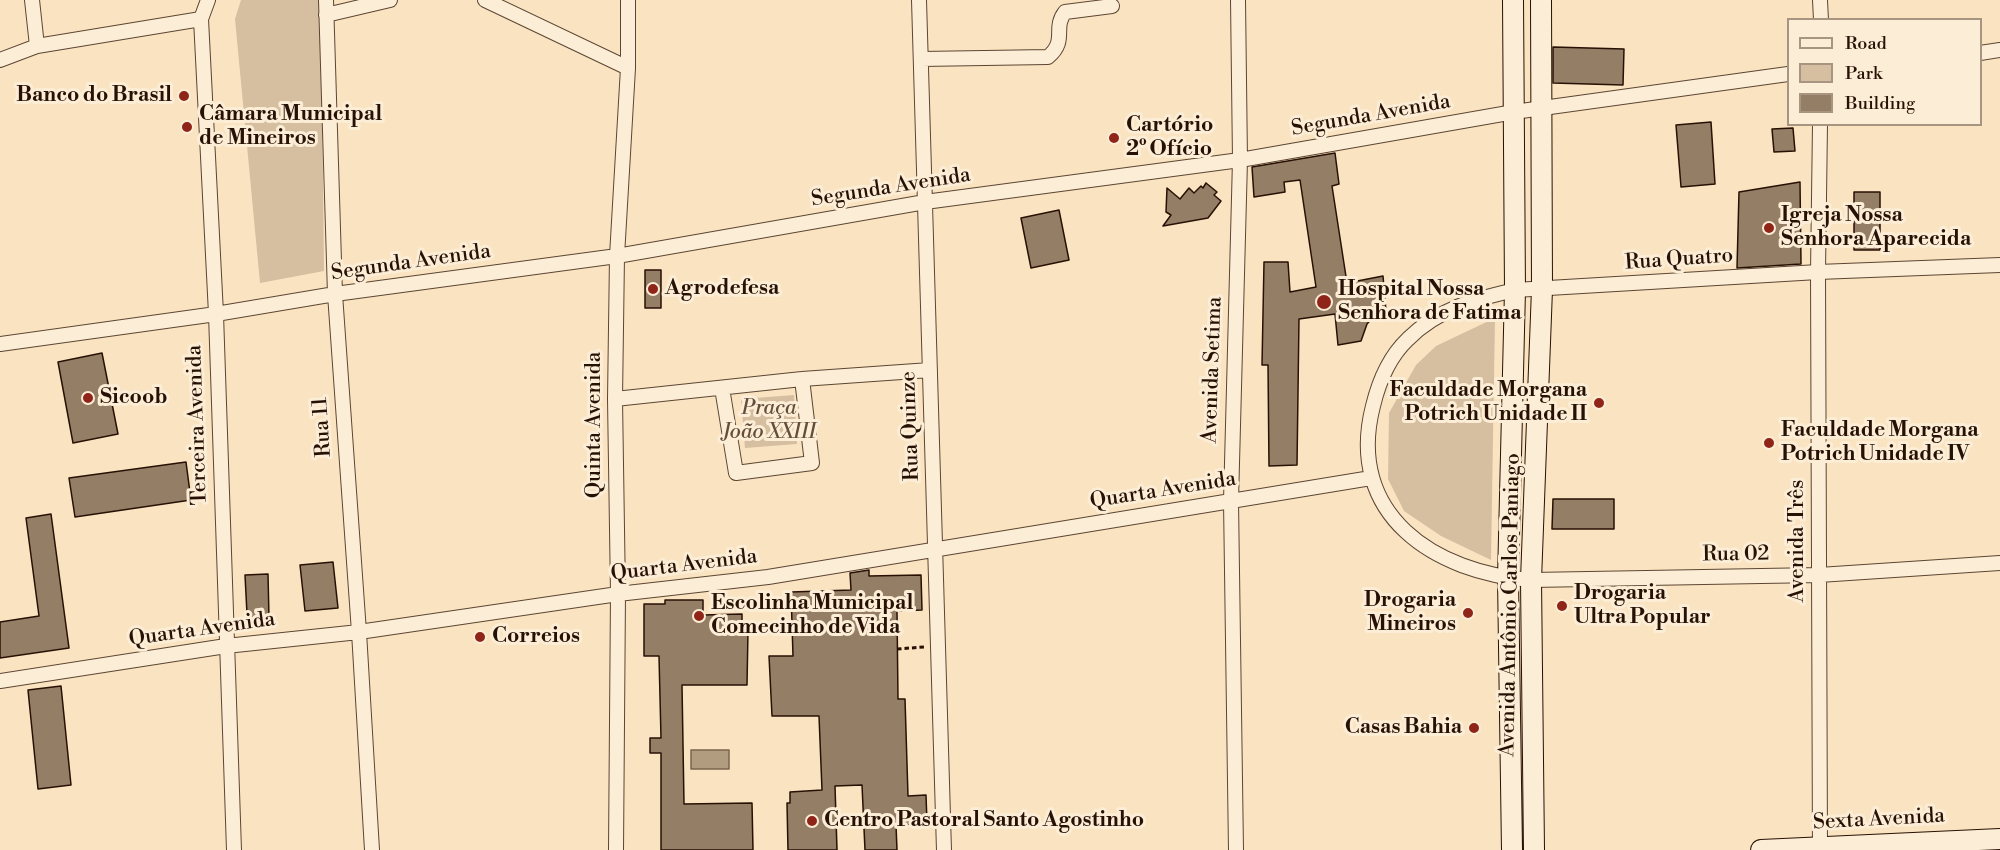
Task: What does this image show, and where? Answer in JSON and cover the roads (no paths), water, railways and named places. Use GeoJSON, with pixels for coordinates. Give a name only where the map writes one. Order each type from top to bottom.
{"type":"FeatureCollection","features":[{"type":"Feature","properties":{"kind":"main road"},"geometry":{"type":"LineString","coordinates":[[1513,9],[1541,8]]}},
{"type":"Feature","properties":{"kind":"main road","name":"Avenida Antônio Carlos Paniago"},"geometry":{"type":"LineString","coordinates":[[1534,850],[1531,580],[1542,289],[1541,8]]}},
{"type":"Feature","properties":{"kind":"main road","name":"Avenida Antônio Carlos Paniago"},"geometry":{"type":"LineString","coordinates":[[1512,850],[1508,578],[1515,290],[1513,9]]}},
{"type":"Feature","properties":{"kind":"main road"},"geometry":{"type":"LineString","coordinates":[[1511,768],[1533,768]]}},
{"type":"Feature","properties":{"kind":"main road","name":"Sexta Avenida"},"geometry":{"type":"LineString","coordinates":[[1761,850],[2000,839]]}},
{"type":"Feature","properties":{"kind":"street"},"geometry":{"type":"LineString","coordinates":[[32,0],[37,46]]}},
{"type":"Feature","properties":{"kind":"street","name":"Terceira Avenida"},"geometry":{"type":"LineString","coordinates":[[208,0],[201,19],[216,314],[234,850]]}},
{"type":"Feature","properties":{"kind":"street","name":"Rua 11"},"geometry":{"type":"LineString","coordinates":[[326,0],[335,294],[372,850]]}},
{"type":"Feature","properties":{"kind":"street"},"geometry":{"type":"LineString","coordinates":[[326,15],[390,0]]}},
{"type":"Feature","properties":{"kind":"street"},"geometry":{"type":"LineString","coordinates":[[484,0],[628,68]]}},
{"type":"Feature","properties":{"kind":"street","name":"Quinta Avenida"},"geometry":{"type":"LineString","coordinates":[[616,850],[618,594],[615,399],[616,256],[628,68],[628,0]]}},
{"type":"Feature","properties":{"kind":"street","name":"Rua Quinze"},"geometry":{"type":"LineString","coordinates":[[919,0],[944,850]]}},
{"type":"Feature","properties":{"kind":"street","name":"Avenida Setima"},"geometry":{"type":"LineString","coordinates":[[1236,850],[1231,501],[1240,160],[1238,0]]}},
{"type":"Feature","properties":{"kind":"street"},"geometry":{"type":"LineString","coordinates":[[1820,0],[1821,18]]}},
{"type":"Feature","properties":{"kind":"street"},"geometry":{"type":"LineString","coordinates":[[921,59],[1048,57],[1056,50],[1059,42],[1059,19],[1065,12],[1112,6]]}},
{"type":"Feature","properties":{"kind":"street"},"geometry":{"type":"LineString","coordinates":[[0,60],[37,46],[201,19]]}},
{"type":"Feature","properties":{"kind":"street"},"geometry":{"type":"LineString","coordinates":[[1982,52],[2000,50]]}},
{"type":"Feature","properties":{"kind":"street","name":"Segunda Avenida"},"geometry":{"type":"LineString","coordinates":[[0,344],[216,314],[335,294],[616,256],[925,202],[1240,160],[1514,112],[1542,110],[1787,74]]}},
{"type":"Feature","properties":{"kind":"street","name":"Avenida Três"},"geometry":{"type":"LineString","coordinates":[[1820,126],[1818,272],[1820,848]]}},
{"type":"Feature","properties":{"kind":"street","name":"Rua Quatro"},"geometry":{"type":"LineString","coordinates":[[1371,478],[1367,452],[1369,422],[1388,364],[1408,338],[1437,317],[1466,302],[1515,290],[1818,272],[2000,265]]}},
{"type":"Feature","properties":{"kind":"street"},"geometry":{"type":"LineString","coordinates":[[615,399],[930,370]]}},
{"type":"Feature","properties":{"kind":"street"},"geometry":{"type":"LineString","coordinates":[[722,388],[736,473],[812,463],[802,380]]}},
{"type":"Feature","properties":{"kind":"street","name":"Quarta Avenida"},"geometry":{"type":"LineString","coordinates":[[0,681],[226,646],[359,632],[618,594],[768,577],[1371,478]]}},
{"type":"Feature","properties":{"kind":"street","name":"Rua 02"},"geometry":{"type":"LineString","coordinates":[[1371,478],[1384,506],[1397,523],[1416,541],[1435,554],[1460,566],[1508,578],[1531,580],[1819,575],[2000,563]]}},
{"type":"Feature","properties":{"kind":"place","name":"Banco do Brasil"},"geometry":{"type":"Point","coordinates":[184,96]}},
{"type":"Feature","properties":{"kind":"place","name":"Câmara Municipal de Mineiros"},"geometry":{"type":"Point","coordinates":[187,127]}},
{"type":"Feature","properties":{"kind":"place","name":"Cartório 2º Ofício"},"geometry":{"type":"Point","coordinates":[1114,138]}},
{"type":"Feature","properties":{"kind":"place","name":"Igreja Nossa Senhora Aparecida"},"geometry":{"type":"Point","coordinates":[1769,228]}},
{"type":"Feature","properties":{"kind":"place","name":"Agrodefesa"},"geometry":{"type":"Point","coordinates":[653,289]}},
{"type":"Feature","properties":{"kind":"place","name":"Hospital Nossa Senhora de Fatima"},"geometry":{"type":"Point","coordinates":[1324,302]}},
{"type":"Feature","properties":{"kind":"place","name":"Sicoob"},"geometry":{"type":"Point","coordinates":[88,398]}},
{"type":"Feature","properties":{"kind":"place","name":"Faculdade Morgana Potrich Unidade II"},"geometry":{"type":"Point","coordinates":[1599,403]}},
{"type":"Feature","properties":{"kind":"place","name":"Faculdade Morgana Potrich Unidade IV"},"geometry":{"type":"Point","coordinates":[1769,443]}},
{"type":"Feature","properties":{"kind":"place","name":"Drogaria Ultra Popular"},"geometry":{"type":"Point","coordinates":[1562,606]}},
{"type":"Feature","properties":{"kind":"place","name":"Drogaria Mineiros"},"geometry":{"type":"Point","coordinates":[1468,613]}},
{"type":"Feature","properties":{"kind":"place","name":"Escolinha Municipal Comecinho de Vida"},"geometry":{"type":"Point","coordinates":[699,616]}},
{"type":"Feature","properties":{"kind":"place","name":"Correios"},"geometry":{"type":"Point","coordinates":[480,637]}},
{"type":"Feature","properties":{"kind":"place","name":"Casas Bahia"},"geometry":{"type":"Point","coordinates":[1474,728]}},
{"type":"Feature","properties":{"kind":"place","name":"Centro Pastoral Santo Agostinho"},"geometry":{"type":"Point","coordinates":[812,821]}},
{"type":"Feature","properties":{"kind":"park label","name":"Praça João XXIII"},"geometry":{"type":"Point","coordinates":[769,421]}}]}
